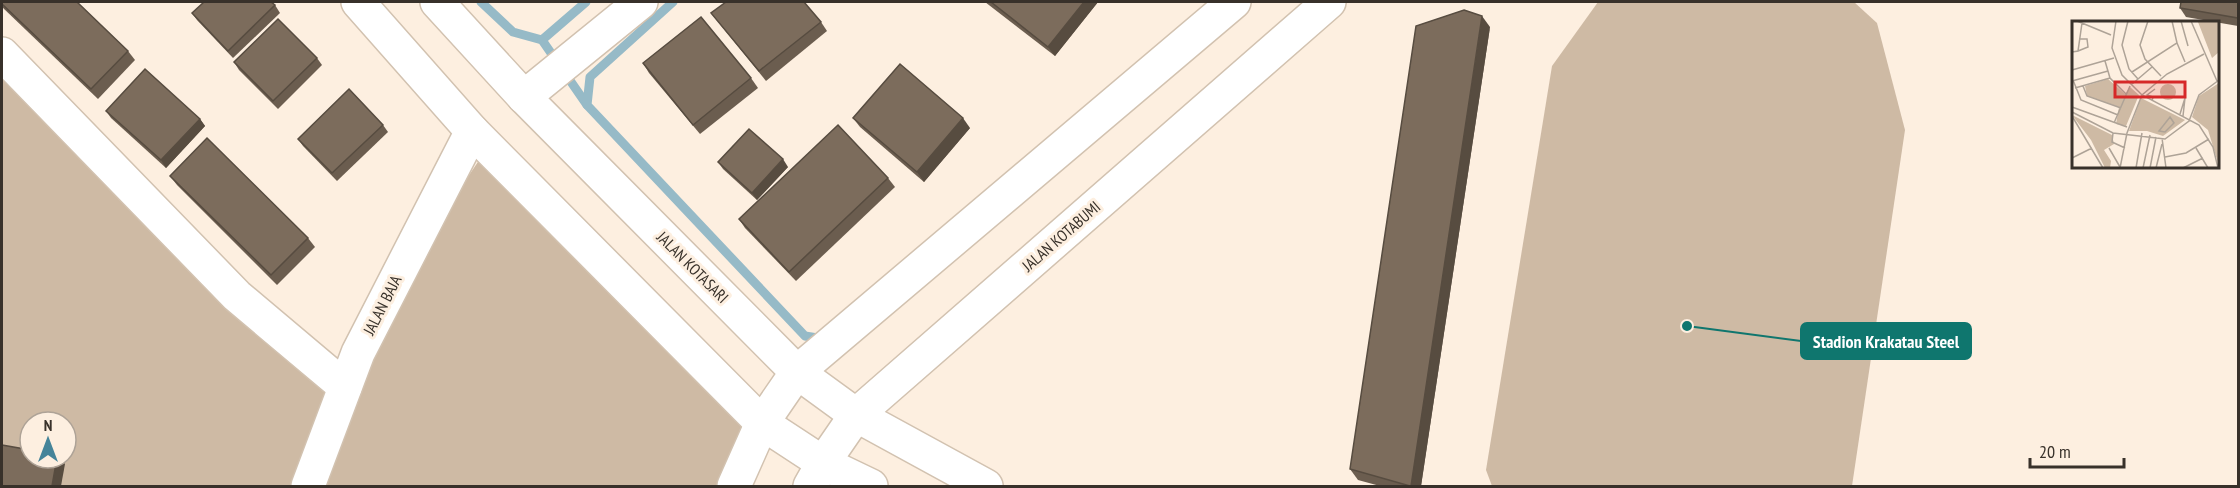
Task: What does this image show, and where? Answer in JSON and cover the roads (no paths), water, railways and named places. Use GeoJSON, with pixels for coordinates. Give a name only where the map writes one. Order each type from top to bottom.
{"type":"FeatureCollection","features":[{"type":"Feature","properties":{"kind":"street"},"geometry":{"type":"LineString","coordinates":[[358,2],[472,131],[762,423],[817,475],[871,486]]}},
{"type":"Feature","properties":{"kind":"street","name":"JALAN KOTASARI"},"geometry":{"type":"LineString","coordinates":[[437,2],[797,372],[856,416],[986,486]]}},
{"type":"Feature","properties":{"kind":"street"},"geometry":{"type":"LineString","coordinates":[[528,93],[640,2]]}},
{"type":"Feature","properties":{"kind":"street"},"geometry":{"type":"LineString","coordinates":[[734,486],[762,423],[797,372],[1234,2]]}},
{"type":"Feature","properties":{"kind":"street","name":"JALAN KOTABUMI"},"geometry":{"type":"LineString","coordinates":[[817,475],[856,416],[1329,2]]}},
{"type":"Feature","properties":{"kind":"street"},"geometry":{"type":"LineString","coordinates":[[2,54],[237,296],[345,387]]}},
{"type":"Feature","properties":{"kind":"street","name":"JALAN BAJA"},"geometry":{"type":"LineString","coordinates":[[308,486],[358,353],[472,131]]}},
{"type":"Feature","properties":{"kind":"waterway"},"geometry":{"type":"LineString","coordinates":[[481,2],[513,32],[542,40],[587,105]]}},
{"type":"Feature","properties":{"kind":"waterway"},"geometry":{"type":"LineString","coordinates":[[542,40],[586,2]]}},
{"type":"Feature","properties":{"kind":"waterway"},"geometry":{"type":"LineString","coordinates":[[673,2],[590,77],[587,105],[805,336],[824,339]]}},
{"type":"Feature","properties":{"kind":"place","name":"Stadion Krakatau Steel"},"geometry":{"type":"Point","coordinates":[1687,326]}}]}
